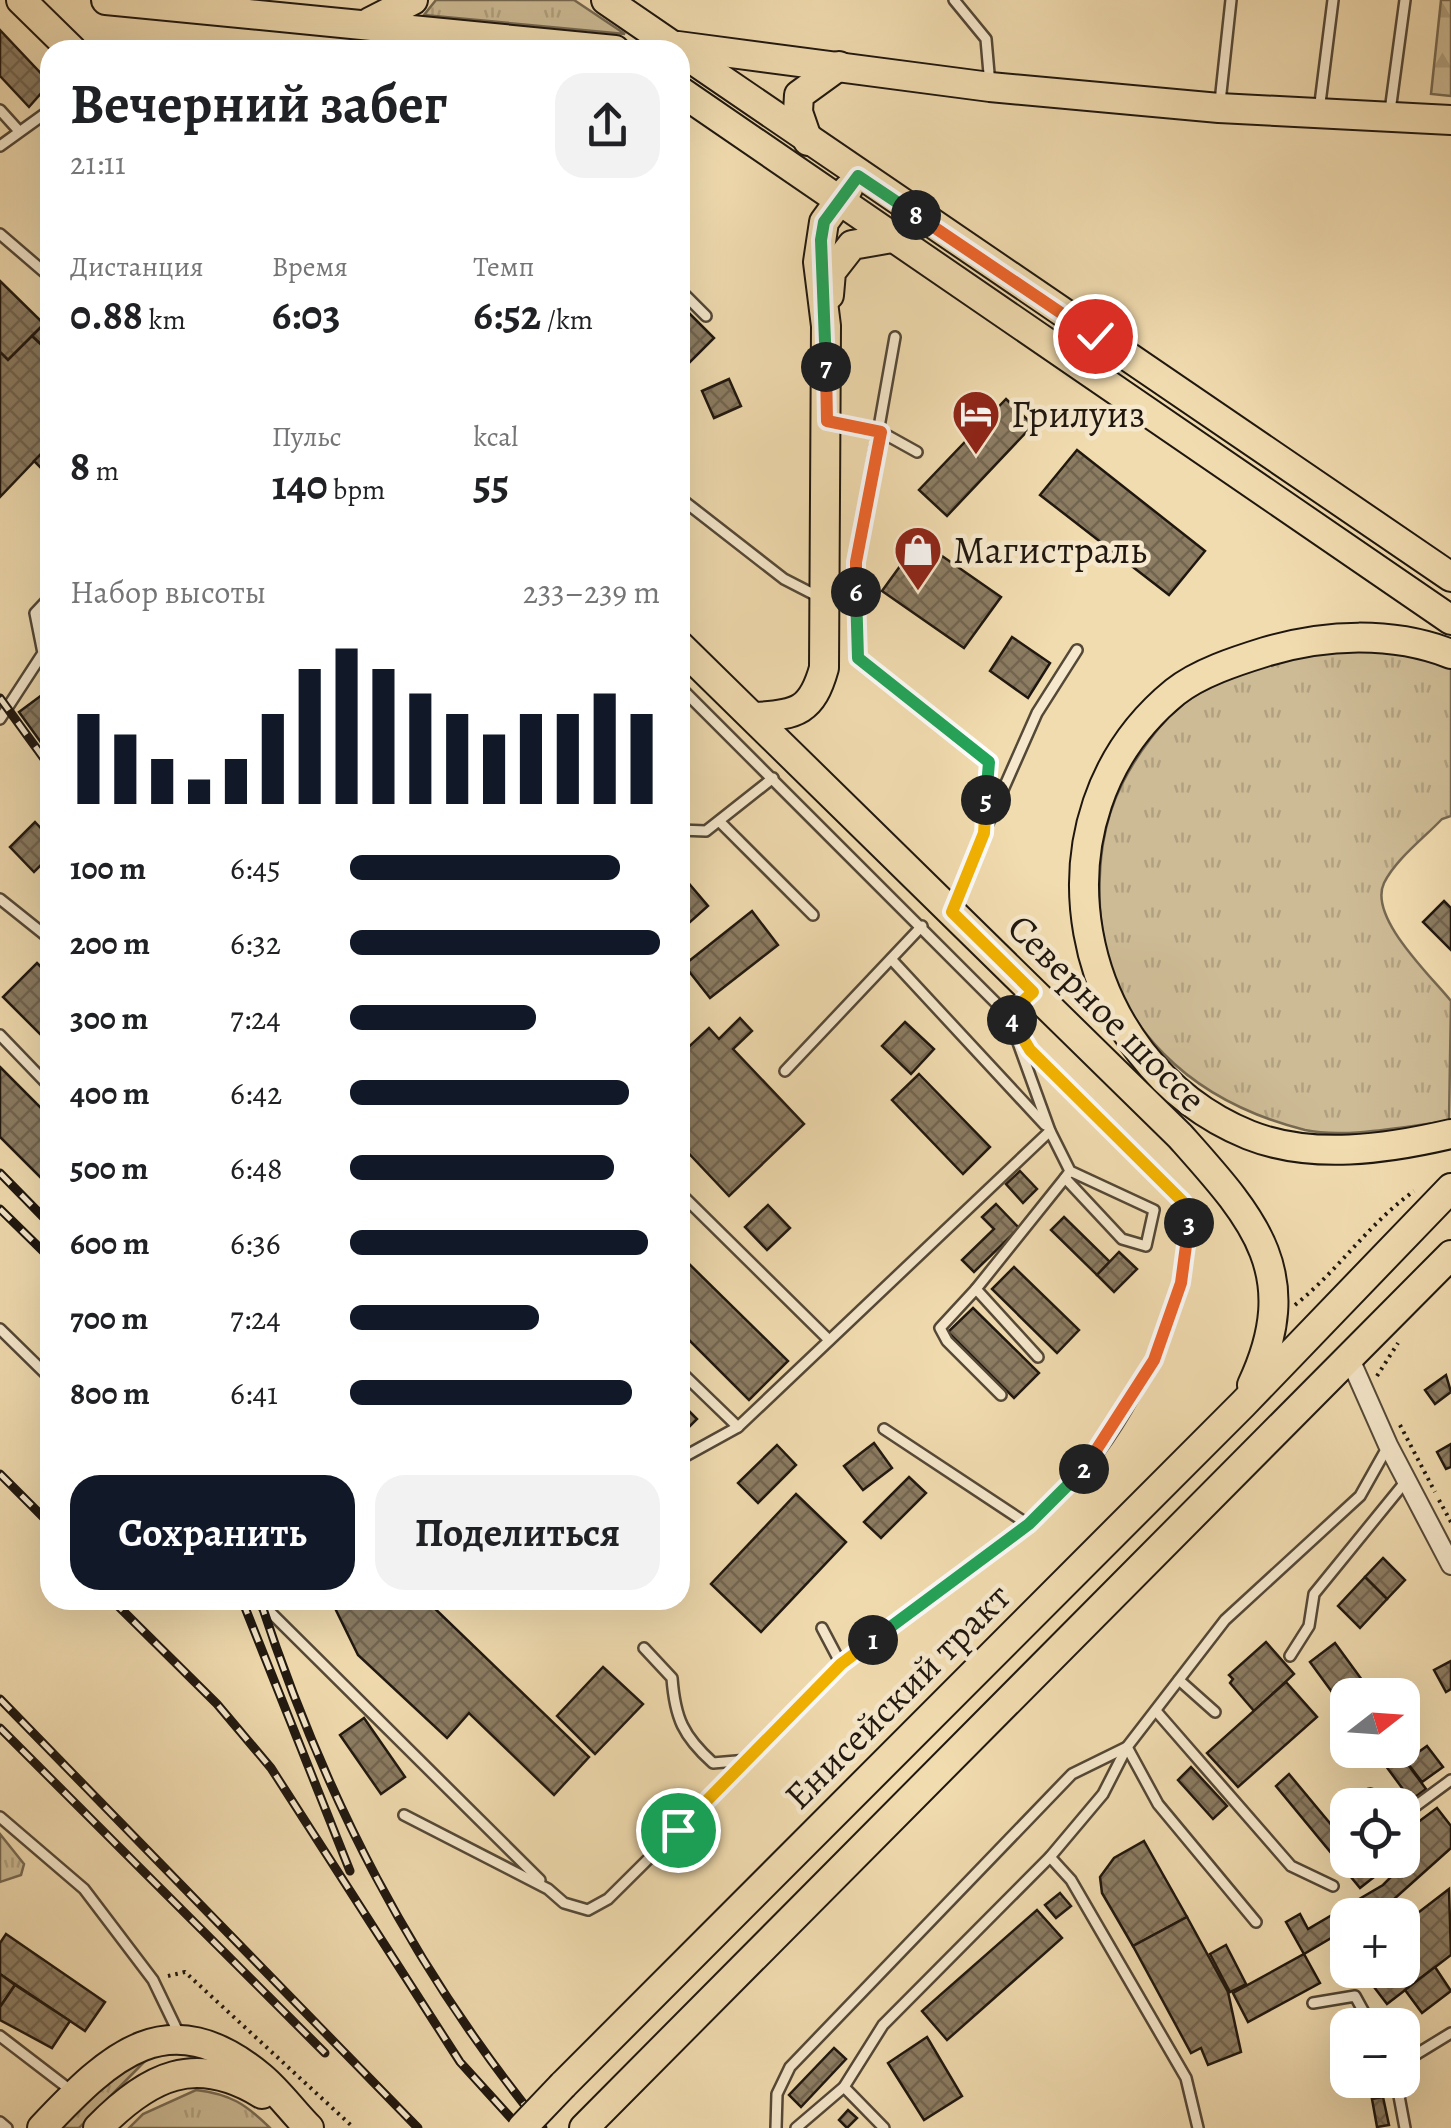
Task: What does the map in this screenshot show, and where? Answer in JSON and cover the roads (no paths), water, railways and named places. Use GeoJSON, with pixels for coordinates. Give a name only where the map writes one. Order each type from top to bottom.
{"type":"FeatureCollection","features":[{"type":"Feature","properties":{"kind":"main road"},"geometry":{"type":"LineString","coordinates":[[21,0],[62,40]]}},
{"type":"Feature","properties":{"kind":"main road"},"geometry":{"type":"LineString","coordinates":[[106,0],[518,40]]}},
{"type":"Feature","properties":{"kind":"main road"},"geometry":{"type":"LineString","coordinates":[[364,24],[392,14],[413,0]]}},
{"type":"Feature","properties":{"kind":"main road"},"geometry":{"type":"LineString","coordinates":[[606,0],[664,40]]}},
{"type":"Feature","properties":{"kind":"main road"},"geometry":{"type":"LineString","coordinates":[[690,50],[839,66],[990,88],[1219,108],[1451,120]]}},
{"type":"Feature","properties":{"kind":"main road"},"geometry":{"type":"LineString","coordinates":[[690,58],[1451,577]]}},
{"type":"Feature","properties":{"kind":"main road"},"geometry":{"type":"LineString","coordinates":[[808,142],[798,112],[800,95],[839,66]]}},
{"type":"Feature","properties":{"kind":"main road"},"geometry":{"type":"LineString","coordinates":[[690,99],[1451,620]]}},
{"type":"Feature","properties":{"kind":"main road"},"geometry":{"type":"LineString","coordinates":[[826,326],[818,262],[824,222],[858,176]]}},
{"type":"Feature","properties":{"kind":"main road"},"geometry":{"type":"LineString","coordinates":[[754,718],[786,716],[816,696],[824,668],[826,326],[831,272],[852,246],[892,238]]}},
{"type":"Feature","properties":{"kind":"main road"},"geometry":{"type":"LineString","coordinates":[[1451,654],[1410,642],[1352,637],[1296,643],[1238,660],[1177,690],[1136,732],[1102,786],[1085,850],[1082,905],[1090,953],[1111,1005],[1135,1044],[1174,1086],[1209,1113],[1250,1135],[1296,1147],[1362,1149],[1451,1134]]}},
{"type":"Feature","properties":{"kind":"main road","name":"Северное шоссе"},"geometry":{"type":"LineString","coordinates":[[690,659],[1180,1136],[1239,1202],[1267,1257],[1274,1326],[1243,1404]]}},
{"type":"Feature","properties":{"kind":"main road","name":"Енисейский тракт"},"geometry":{"type":"LineString","coordinates":[[522,2128],[1243,1404],[1438,1186]]}},
{"type":"Feature","properties":{"kind":"main road"},"geometry":{"type":"LineString","coordinates":[[589,2122],[848,1866],[1451,1255]]}},
{"type":"Feature","properties":{"kind":"main road"},"geometry":{"type":"LineString","coordinates":[[42,2128],[75,2094],[129,2050],[181,2038],[214,2046],[237,2059],[266,2081],[303,2122]]}},
{"type":"Feature","properties":{"kind":"main road"},"geometry":{"type":"LineString","coordinates":[[98,2128],[146,2086],[193,2072],[224,2074],[303,2122]]}},
{"type":"Feature","properties":{"kind":"street"},"geometry":{"type":"LineString","coordinates":[[1350,1358],[1388,1445],[1451,1565]]}},
{"type":"Feature","properties":{"kind":"lane"},"geometry":{"type":"LineString","coordinates":[[954,0],[986,39],[990,88]]}},
{"type":"Feature","properties":{"kind":"lane"},"geometry":{"type":"LineString","coordinates":[[1219,108],[1231,0]]}},
{"type":"Feature","properties":{"kind":"lane"},"geometry":{"type":"LineString","coordinates":[[1319,111],[1333,0]]}},
{"type":"Feature","properties":{"kind":"lane"},"geometry":{"type":"LineString","coordinates":[[1389,116],[1405,0]]}},
{"type":"Feature","properties":{"kind":"lane"},"geometry":{"type":"LineString","coordinates":[[0,110],[19,131]]}},
{"type":"Feature","properties":{"kind":"lane"},"geometry":{"type":"LineString","coordinates":[[0,146],[40,117]]}},
{"type":"Feature","properties":{"kind":"lane"},"geometry":{"type":"LineString","coordinates":[[0,234],[40,269]]}},
{"type":"Feature","properties":{"kind":"lane"},"geometry":{"type":"LineString","coordinates":[[690,300],[706,316]]}},
{"type":"Feature","properties":{"kind":"lane"},"geometry":{"type":"LineString","coordinates":[[895,338],[856,562],[858,658],[989,762],[984,833]]}},
{"type":"Feature","properties":{"kind":"lane"},"geometry":{"type":"LineString","coordinates":[[827,421],[881,432],[916,452]]}},
{"type":"Feature","properties":{"kind":"lane"},"geometry":{"type":"LineString","coordinates":[[690,506],[784,580],[823,599]]}},
{"type":"Feature","properties":{"kind":"lane"},"geometry":{"type":"LineString","coordinates":[[40,608],[35,613],[40,638]]}},
{"type":"Feature","properties":{"kind":"lane"},"geometry":{"type":"LineString","coordinates":[[952,912],[1038,714],[1077,650]]}},
{"type":"Feature","properties":{"kind":"lane"},"geometry":{"type":"LineString","coordinates":[[0,719],[40,658]]}},
{"type":"Feature","properties":{"kind":"lane"},"geometry":{"type":"LineString","coordinates":[[268,1610],[548,1889],[564,1903],[588,1910],[608,1899],[841,1664],[1029,1524],[1091,1462],[1154,1360],[1181,1283],[1189,1225],[1183,1202],[1030,1050],[1008,1015],[922,926],[690,697]]}},
{"type":"Feature","properties":{"kind":"lane"},"geometry":{"type":"LineString","coordinates":[[690,830],[706,831],[720,823],[773,778]]}},
{"type":"Feature","properties":{"kind":"lane"},"geometry":{"type":"LineString","coordinates":[[720,823],[813,915]]}},
{"type":"Feature","properties":{"kind":"lane"},"geometry":{"type":"LineString","coordinates":[[0,899],[40,931]]}},
{"type":"Feature","properties":{"kind":"lane"},"geometry":{"type":"LineString","coordinates":[[785,1071],[922,926]]}},
{"type":"Feature","properties":{"kind":"lane"},"geometry":{"type":"LineString","coordinates":[[892,960],[1050,1131]]}},
{"type":"Feature","properties":{"kind":"lane"},"geometry":{"type":"LineString","coordinates":[[1008,1015],[1033,992]]}},
{"type":"Feature","properties":{"kind":"lane"},"geometry":{"type":"LineString","coordinates":[[1008,1015],[1068,1174],[1122,1239],[1146,1246],[1154,1210],[1068,1174]]}},
{"type":"Feature","properties":{"kind":"lane"},"geometry":{"type":"LineString","coordinates":[[0,1035],[40,1077]]}},
{"type":"Feature","properties":{"kind":"lane"},"geometry":{"type":"LineString","coordinates":[[690,1453],[738,1426],[1050,1131]]}},
{"type":"Feature","properties":{"kind":"lane"},"geometry":{"type":"LineString","coordinates":[[1001,1395],[947,1341],[940,1328],[976,1290],[1068,1174]]}},
{"type":"Feature","properties":{"kind":"lane"},"geometry":{"type":"LineString","coordinates":[[690,1203],[828,1340]]}},
{"type":"Feature","properties":{"kind":"lane"},"geometry":{"type":"LineString","coordinates":[[976,1290],[1038,1358]]}},
{"type":"Feature","properties":{"kind":"lane"},"geometry":{"type":"LineString","coordinates":[[0,1329],[40,1368]]}},
{"type":"Feature","properties":{"kind":"lane"},"geometry":{"type":"LineString","coordinates":[[690,1380],[738,1426]]}},
{"type":"Feature","properties":{"kind":"lane"},"geometry":{"type":"LineString","coordinates":[[884,1429],[1029,1524]]}},
{"type":"Feature","properties":{"kind":"lane"},"geometry":{"type":"LineString","coordinates":[[796,2128],[844,2087],[884,2025],[1050,1857],[1103,1794],[1127,1747],[1224,1620],[1360,1496],[1388,1445]]}},
{"type":"Feature","properties":{"kind":"lane"},"geometry":{"type":"LineString","coordinates":[[1290,1656],[1309,1626],[1314,1594],[1406,1481]]}},
{"type":"Feature","properties":{"kind":"lane"},"geometry":{"type":"LineString","coordinates":[[822,1628],[841,1664]]}},
{"type":"Feature","properties":{"kind":"lane"},"geometry":{"type":"LineString","coordinates":[[644,1648],[672,1678],[674,1714],[687,1740],[713,1763],[748,1760]]}},
{"type":"Feature","properties":{"kind":"lane"},"geometry":{"type":"LineString","coordinates":[[1179,1680],[1215,1712]]}},
{"type":"Feature","properties":{"kind":"lane"},"geometry":{"type":"LineString","coordinates":[[1156,1711],[1291,1866],[1333,1886]]}},
{"type":"Feature","properties":{"kind":"lane"},"geometry":{"type":"LineString","coordinates":[[1127,1747],[1158,1804],[1256,1922]]}},
{"type":"Feature","properties":{"kind":"lane"},"geometry":{"type":"LineString","coordinates":[[776,2128],[777,2094],[790,2067],[1072,1774],[1127,1747]]}},
{"type":"Feature","properties":{"kind":"lane"},"geometry":{"type":"LineString","coordinates":[[1420,1803],[1451,1780]]}},
{"type":"Feature","properties":{"kind":"lane"},"geometry":{"type":"LineString","coordinates":[[404,1815],[548,1889]]}},
{"type":"Feature","properties":{"kind":"lane"},"geometry":{"type":"LineString","coordinates":[[0,1816],[84,1889],[153,1980],[181,2038]]}},
{"type":"Feature","properties":{"kind":"lane"},"geometry":{"type":"LineString","coordinates":[[1050,1857],[1071,1880],[1186,2078],[1198,2128]]}},
{"type":"Feature","properties":{"kind":"lane"},"geometry":{"type":"LineString","coordinates":[[1313,2004],[1355,1996],[1362,2008]]}},
{"type":"Feature","properties":{"kind":"lane"},"geometry":{"type":"LineString","coordinates":[[1420,2052],[1451,2033]]}},
{"type":"Feature","properties":{"kind":"lane"},"geometry":{"type":"LineString","coordinates":[[0,2036],[75,2094]]}},
{"type":"Feature","properties":{"kind":"lane"},"geometry":{"type":"LineString","coordinates":[[844,2087],[884,2128]]}},
{"type":"Feature","properties":{"kind":"lane"},"geometry":{"type":"LineString","coordinates":[[1400,2098],[1406,2128]]}},
{"type":"Feature","properties":{"kind":"lane"},"geometry":{"type":"LineString","coordinates":[[0,2122],[8,2128]]}},
{"type":"Feature","properties":{"kind":"railway"},"geometry":{"type":"LineString","coordinates":[[0,698],[40,753]]}},
{"type":"Feature","properties":{"kind":"railway"},"geometry":{"type":"LineString","coordinates":[[0,1173],[40,1214]]}},
{"type":"Feature","properties":{"kind":"railway"},"geometry":{"type":"LineString","coordinates":[[0,1209],[40,1248]]}},
{"type":"Feature","properties":{"kind":"railway"},"geometry":{"type":"LineString","coordinates":[[0,1474],[40,1514]]}},
{"type":"Feature","properties":{"kind":"railway"},"geometry":{"type":"LineString","coordinates":[[122,1610],[217,1704],[271,1768],[460,2062],[520,2128]]}},
{"type":"Feature","properties":{"kind":"railway"},"geometry":{"type":"LineString","coordinates":[[246,1610],[350,1871]]}},
{"type":"Feature","properties":{"kind":"railway"},"geometry":{"type":"LineString","coordinates":[[263,1610],[313,1743],[376,1878],[452,2005],[543,2128]]}},
{"type":"Feature","properties":{"kind":"railway"},"geometry":{"type":"LineString","coordinates":[[0,1699],[418,2128]]}},
{"type":"Feature","properties":{"kind":"railway"},"geometry":{"type":"LineString","coordinates":[[0,1728],[325,2053]]}},
{"type":"Feature","properties":{"kind":"place","name":"Грилуиз"},"geometry":{"type":"Point","coordinates":[976,456]}},
{"type":"Feature","properties":{"kind":"place","name":"Магистраль"},"geometry":{"type":"Point","coordinates":[918,592]}}]}
